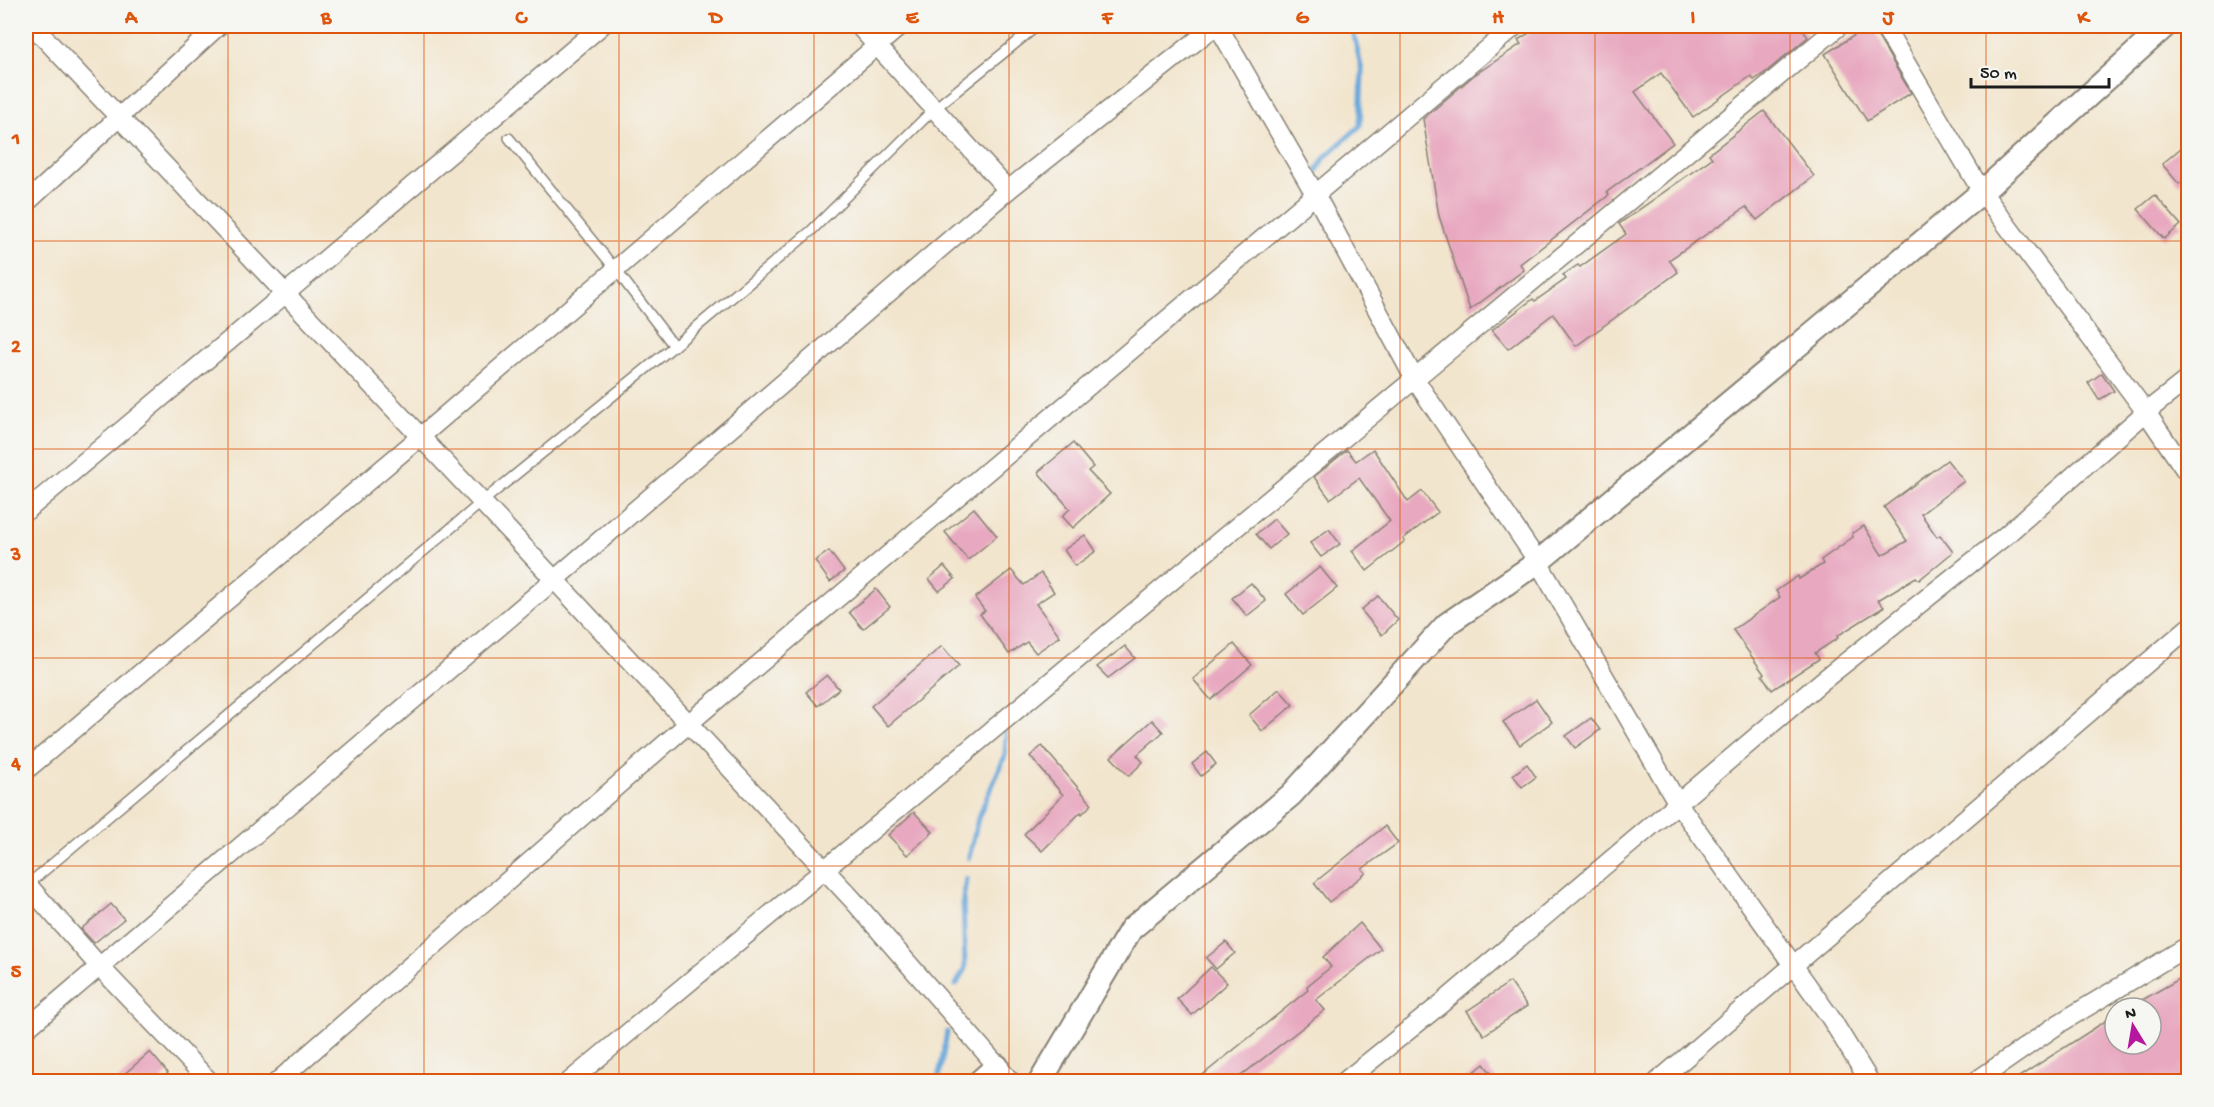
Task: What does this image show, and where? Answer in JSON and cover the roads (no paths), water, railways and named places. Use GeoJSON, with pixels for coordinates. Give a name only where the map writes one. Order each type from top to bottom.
{"type":"FeatureCollection","features":[{"type":"Feature","properties":{"kind":"street"},"geometry":{"type":"LineString","coordinates":[[26,203],[218,26]]}},
{"type":"Feature","properties":{"kind":"street"},"geometry":{"type":"LineString","coordinates":[[26,511],[601,26]]}},
{"type":"Feature","properties":{"kind":"street"},"geometry":{"type":"LineString","coordinates":[[859,26],[1008,190]]}},
{"type":"Feature","properties":{"kind":"street"},"geometry":{"type":"LineString","coordinates":[[26,770],[420,437],[900,26]]}},
{"type":"Feature","properties":{"kind":"street"},"geometry":{"type":"LineString","coordinates":[[26,1029],[1008,190],[1216,26],[1315,194],[1414,378],[1538,562],[1677,802],[1830,1017],[1870,1082]]}},
{"type":"Feature","properties":{"kind":"street"},"geometry":{"type":"LineString","coordinates":[[277,1082],[688,724],[1515,26]]}},
{"type":"Feature","properties":{"kind":"street"},"geometry":{"type":"LineString","coordinates":[[569,1082],[823,868],[1839,26]]}},
{"type":"Feature","properties":{"kind":"street"},"geometry":{"type":"LineString","coordinates":[[1884,26],[1982,192],[2146,412],[2188,474]]}},
{"type":"Feature","properties":{"kind":"street"},"geometry":{"type":"LineString","coordinates":[[1041,1082],[1131,929],[1292,795],[1447,624],[1538,562],[1982,192],[2165,26]]}},
{"type":"Feature","properties":{"kind":"street"},"geometry":{"type":"LineString","coordinates":[[31,29],[120,116],[823,868],[1004,1074],[980,1082]]}},
{"type":"Feature","properties":{"kind":"street"},"geometry":{"type":"LineString","coordinates":[[1344,1082],[1441,1004],[1821,682],[2005,536],[2146,412],[2188,379]]}},
{"type":"Feature","properties":{"kind":"street"},"geometry":{"type":"LineString","coordinates":[[1657,1082],[2188,628]]}},
{"type":"Feature","properties":{"kind":"street"},"geometry":{"type":"LineString","coordinates":[[26,884],[99,966],[210,1082]]}},
{"type":"Feature","properties":{"kind":"street"},"geometry":{"type":"LineString","coordinates":[[1976,1082],[2060,1023],[2188,946]]}},
{"type":"Feature","properties":{"kind":"lane"},"geometry":{"type":"LineString","coordinates":[[26,884],[482,502],[811,231],[934,109],[1037,26]]}},
{"type":"Feature","properties":{"kind":"lane"},"geometry":{"type":"LineString","coordinates":[[509,138],[674,346]]}},
{"type":"Feature","properties":{"kind":"waterway"},"geometry":{"type":"LineString","coordinates":[[1311,180],[1325,157],[1360,126],[1362,71],[1352,26]]}},
{"type":"Feature","properties":{"kind":"waterway"},"geometry":{"type":"LineString","coordinates":[[969,858],[978,818],[1005,756],[1006,728]]}},
{"type":"Feature","properties":{"kind":"waterway"},"geometry":{"type":"LineString","coordinates":[[956,985],[965,968],[963,899],[966,879]]}},
{"type":"Feature","properties":{"kind":"waterway"},"geometry":{"type":"LineString","coordinates":[[938,1082],[947,1032]]}}]}
